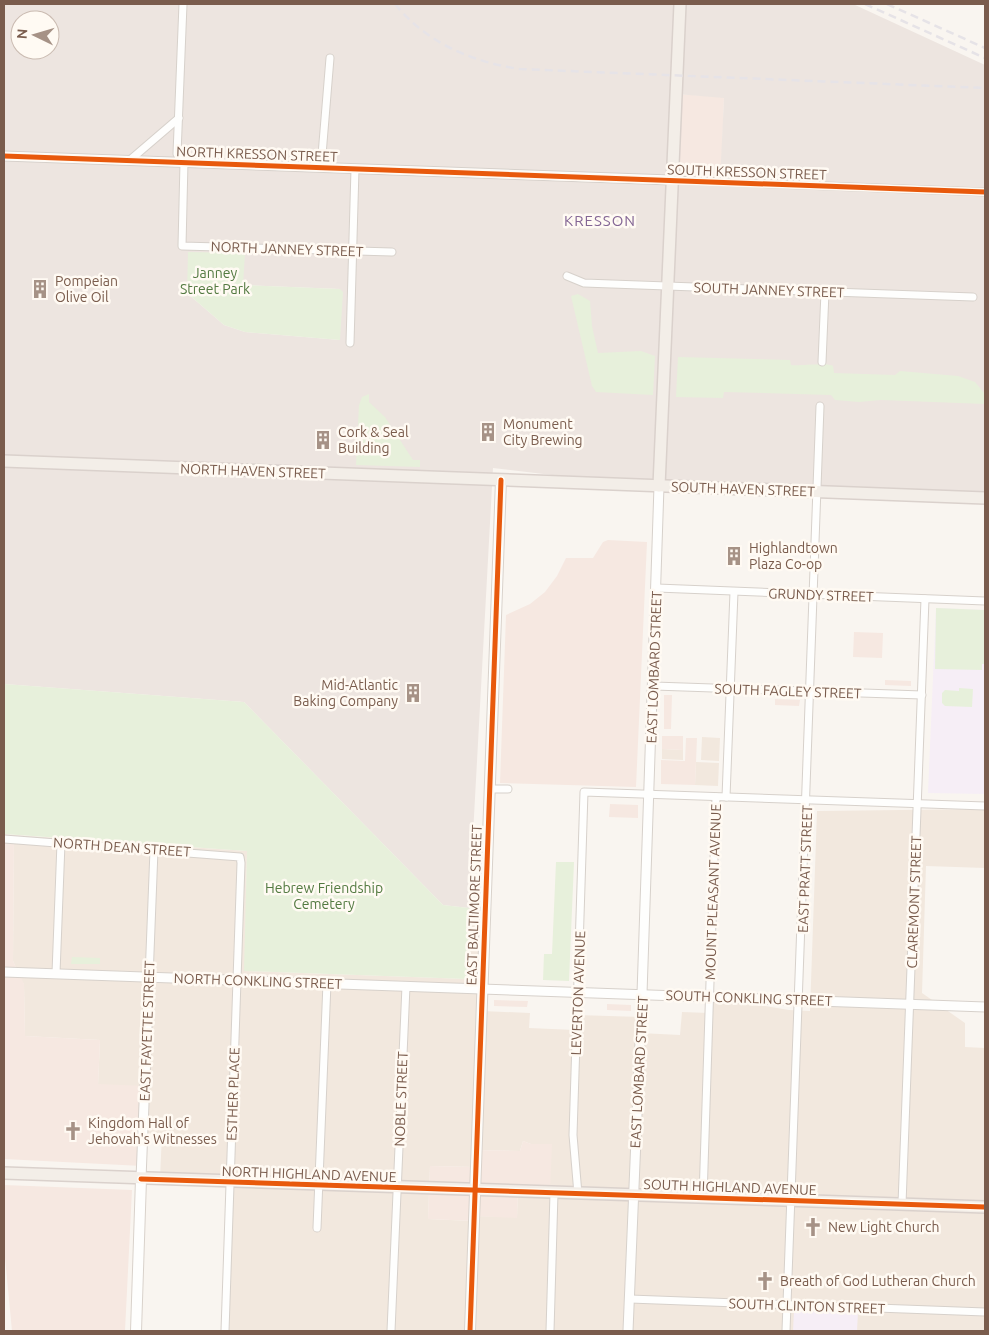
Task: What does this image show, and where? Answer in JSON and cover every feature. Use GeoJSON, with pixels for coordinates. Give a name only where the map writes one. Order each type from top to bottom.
{"type":"FeatureCollection","features":[{"type":"Feature","properties":{"kind":"main road","name":"EAST LOMBARD STREET"},"geometry":{"type":"LineString","coordinates":[[659,486],[680,5]]}},
{"type":"Feature","properties":{"kind":"main road","name":"NORTH HAVEN STREET"},"geometry":{"type":"LineString","coordinates":[[4,461],[501,480]]}},
{"type":"Feature","properties":{"kind":"main road","name":"SOUTH HAVEN STREET"},"geometry":{"type":"LineString","coordinates":[[501,480],[985,498]]}},
{"type":"Feature","properties":{"kind":"main road","name":"EAST BALTIMORE STREET"},"geometry":{"type":"LineString","coordinates":[[470,1331],[501,480]]}},
{"type":"Feature","properties":{"kind":"main road","name":"NORTH HIGHLAND AVENUE"},"geometry":{"type":"LineString","coordinates":[[4,1173],[475,1190]]}},
{"type":"Feature","properties":{"kind":"main road","name":"EAST FAYETTE STREET"},"geometry":{"type":"LineString","coordinates":[[136,1331],[142,1179]]}},
{"type":"Feature","properties":{"kind":"main road","name":"SOUTH HIGHLAND AVENUE"},"geometry":{"type":"LineString","coordinates":[[475,1190],[985,1207]]}},
{"type":"Feature","properties":{"kind":"street"},"geometry":{"type":"LineString","coordinates":[[183,4],[180,118],[177,154],[184,162]]}},
{"type":"Feature","properties":{"kind":"street"},"geometry":{"type":"LineString","coordinates":[[321,167],[330,58]]}},
{"type":"Feature","properties":{"kind":"street"},"geometry":{"type":"LineString","coordinates":[[130,160],[180,118]]}},
{"type":"Feature","properties":{"kind":"street","name":"NORTH KRESSON STREET"},"geometry":{"type":"LineString","coordinates":[[4,156],[508,174]]}},
{"type":"Feature","properties":{"kind":"street","name":"NORTH JANNEY STREET"},"geometry":{"type":"LineString","coordinates":[[184,162],[182,246],[392,252]]}},
{"type":"Feature","properties":{"kind":"street"},"geometry":{"type":"LineString","coordinates":[[350,343],[355,169]]}},
{"type":"Feature","properties":{"kind":"street","name":"SOUTH KRESSON STREET"},"geometry":{"type":"LineString","coordinates":[[508,174],[985,192]]}},
{"type":"Feature","properties":{"kind":"street","name":"SOUTH JANNEY STREET"},"geometry":{"type":"LineString","coordinates":[[567,276],[584,282],[972,297]]}},
{"type":"Feature","properties":{"kind":"street"},"geometry":{"type":"LineString","coordinates":[[822,362],[825,292]]}},
{"type":"Feature","properties":{"kind":"street","name":"EAST PRATT STREET"},"geometry":{"type":"LineString","coordinates":[[786,1331],[815,595],[820,406]]}},
{"type":"Feature","properties":{"kind":"street","name":"EAST LOMBARD STREET"},"geometry":{"type":"LineString","coordinates":[[628,1331],[654,686],[659,486]]}},
{"type":"Feature","properties":{"kind":"street","name":"GRUNDY STREET"},"geometry":{"type":"LineString","coordinates":[[657,588],[985,601]]}},
{"type":"Feature","properties":{"kind":"street","name":"MOUNT PLEASANT AVENUE"},"geometry":{"type":"LineString","coordinates":[[726,797],[734,592]]}},
{"type":"Feature","properties":{"kind":"street","name":"CLAREMONT STREET"},"geometry":{"type":"LineString","coordinates":[[902,1204],[925,599]]}},
{"type":"Feature","properties":{"kind":"street","name":"SOUTH FAGLEY STREET"},"geometry":{"type":"LineString","coordinates":[[654,686],[922,695]]}},
{"type":"Feature","properties":{"kind":"street"},"geometry":{"type":"LineString","coordinates":[[490,789],[508,789]]}},
{"type":"Feature","properties":{"kind":"street","name":"LEVERTON AVENUE"},"geometry":{"type":"LineString","coordinates":[[578,1194],[573,1135],[584,792],[650,794]]}},
{"type":"Feature","properties":{"kind":"street"},"geometry":{"type":"LineString","coordinates":[[650,794],[985,806]]}},
{"type":"Feature","properties":{"kind":"street","name":"MOUNT PLEASANT AVENUE"},"geometry":{"type":"LineString","coordinates":[[703,1198],[716,797]]}},
{"type":"Feature","properties":{"kind":"street","name":"NORTH DEAN STREET"},"geometry":{"type":"LineString","coordinates":[[4,839],[240,857]]}},
{"type":"Feature","properties":{"kind":"street"},"geometry":{"type":"LineString","coordinates":[[56,973],[61,843]]}},
{"type":"Feature","properties":{"kind":"street","name":"EAST FAYETTE STREET"},"geometry":{"type":"LineString","coordinates":[[142,1179],[154,850]]}},
{"type":"Feature","properties":{"kind":"street","name":"ESTHER PLACE"},"geometry":{"type":"LineString","coordinates":[[225,1331],[240,857]]}},
{"type":"Feature","properties":{"kind":"street","name":"NORTH CONKLING STREET"},"geometry":{"type":"LineString","coordinates":[[4,972],[482,989]]}},
{"type":"Feature","properties":{"kind":"street"},"geometry":{"type":"LineString","coordinates":[[317,1228],[327,983]]}},
{"type":"Feature","properties":{"kind":"street","name":"NOBLE STREET"},"geometry":{"type":"LineString","coordinates":[[392,1331],[406,986]]}},
{"type":"Feature","properties":{"kind":"street","name":"SOUTH CONKLING STREET"},"geometry":{"type":"LineString","coordinates":[[482,989],[985,1007]]}},
{"type":"Feature","properties":{"kind":"street"},"geometry":{"type":"LineString","coordinates":[[550,1331],[554,1193]]}},
{"type":"Feature","properties":{"kind":"street","name":"SOUTH CLINTON STREET"},"geometry":{"type":"LineString","coordinates":[[630,1299],[985,1312]]}},
{"type":"Feature","properties":{"kind":"shaded area"},"geometry":{"type":"Polygon","coordinates":[[[4,4],[853,4],[985,65],[985,494],[661,488],[493,468],[469,908],[443,905],[244,702],[4,684],[4,4]],[[676,94],[672,180],[720,181],[724,98],[676,94]],[[243,285],[187,293],[224,325],[245,332],[340,340],[340,289],[243,285]]]}},
{"type":"Feature","properties":{"kind":"shaded area"},"geometry":{"type":"Polygon","coordinates":[[[676,94],[724,97],[721,181],[672,180],[676,94]]]}},
{"type":"Feature","properties":{"kind":"shaded area"},"geometry":{"type":"Polygon","coordinates":[[[608,540],[647,542],[636,787],[500,783],[506,615],[530,604],[545,592],[557,576],[566,558],[593,558],[603,542],[608,540]]]}},
{"type":"Feature","properties":{"kind":"shaded area"},"geometry":{"type":"Polygon","coordinates":[[[936,608],[985,610],[985,794],[928,793],[936,608]]]}},
{"type":"Feature","properties":{"kind":"shaded area"},"geometry":{"type":"Polygon","coordinates":[[[854,632],[883,633],[882,658],[853,657],[854,632]]]}},
{"type":"Feature","properties":{"kind":"shaded area"},"geometry":{"type":"Polygon","coordinates":[[[885,680],[911,681],[911,686],[885,685],[885,680]]]}},
{"type":"Feature","properties":{"kind":"shaded area"},"geometry":{"type":"Polygon","coordinates":[[[664,695],[672,695],[671,729],[664,729],[664,695]]]}},
{"type":"Feature","properties":{"kind":"shaded area"},"geometry":{"type":"Polygon","coordinates":[[[775,699],[800,700],[799,706],[775,705],[775,699]]]}},
{"type":"Feature","properties":{"kind":"shaded area"},"geometry":{"type":"Polygon","coordinates":[[[662,736],[683,736],[683,750],[662,749],[662,736]]]}},
{"type":"Feature","properties":{"kind":"shaded area"},"geometry":{"type":"Polygon","coordinates":[[[702,737],[720,738],[719,761],[701,760],[702,737]]]}},
{"type":"Feature","properties":{"kind":"shaded area"},"geometry":{"type":"Polygon","coordinates":[[[686,738],[697,738],[695,785],[661,784],[661,760],[685,761],[686,738]]]}},
{"type":"Feature","properties":{"kind":"shaded area"},"geometry":{"type":"Polygon","coordinates":[[[662,749],[683,750],[683,760],[662,759],[662,749]]]}},
{"type":"Feature","properties":{"kind":"shaded area"},"geometry":{"type":"Polygon","coordinates":[[[696,762],[719,763],[718,786],[695,785],[696,762]]]}},
{"type":"Feature","properties":{"kind":"shaded area"},"geometry":{"type":"Polygon","coordinates":[[[610,804],[638,805],[638,818],[609,817],[610,804]]]}},
{"type":"Feature","properties":{"kind":"shaded area"},"geometry":{"type":"Polygon","coordinates":[[[985,809],[985,868],[926,866],[922,993],[965,1023],[965,1047],[985,1048],[985,1331],[226,1331],[232,1181],[160,1178],[162,1134],[145,1133],[98,1085],[100,1040],[25,1036],[24,985],[13,961],[14,835],[247,851],[245,971],[467,979],[469,908],[486,906],[482,1011],[530,1013],[529,1028],[575,1030],[577,1015],[641,1017],[640,1033],[680,1035],[682,1012],[709,1013],[710,997],[789,1010],[810,1011],[817,811],[985,809]],[[523,1141],[520,1151],[476,1150],[476,1167],[430,1166],[428,1219],[473,1221],[474,1216],[517,1217],[518,1190],[531,1144],[523,1141]]]}},
{"type":"Feature","properties":{"kind":"shaded area"},"geometry":{"type":"Polygon","coordinates":[[[4,834],[14,835],[13,961],[24,984],[25,1036],[100,1040],[98,1084],[146,1086],[142,1166],[4,1159],[4,834]]]}},
{"type":"Feature","properties":{"kind":"shaded area"},"geometry":{"type":"Polygon","coordinates":[[[494,1000],[528,1001],[527,1007],[494,1006],[494,1000]]]}},
{"type":"Feature","properties":{"kind":"shaded area"},"geometry":{"type":"Polygon","coordinates":[[[607,1004],[631,1005],[631,1011],[607,1010],[607,1004]]]}},
{"type":"Feature","properties":{"kind":"shaded area"},"geometry":{"type":"Polygon","coordinates":[[[523,1141],[531,1144],[552,1144],[550,1192],[518,1190],[517,1218],[474,1216],[474,1221],[428,1219],[430,1166],[475,1167],[476,1150],[520,1151],[523,1141]]]}},
{"type":"Feature","properties":{"kind":"shaded area"},"geometry":{"type":"Polygon","coordinates":[[[4,1185],[132,1190],[125,1331],[12,1331],[4,1247],[4,1185]]]}},
{"type":"Feature","properties":{"kind":"shaded area"},"geometry":{"type":"Polygon","coordinates":[[[794,1311],[858,1312],[857,1331],[793,1331],[794,1311]]]}},
{"type":"Feature","properties":{"kind":"green space","name":"Janney Street Park"},"geometry":{"type":"Polygon","coordinates":[[[188,252],[245,253],[243,285],[340,289],[343,292],[340,340],[245,332],[224,325],[187,293],[188,252]]]}},
{"type":"Feature","properties":{"kind":"green space"},"geometry":{"type":"Polygon","coordinates":[[[578,294],[590,301],[592,326],[598,353],[641,351],[655,356],[653,395],[596,392],[592,386],[571,296],[578,294]]]}},
{"type":"Feature","properties":{"kind":"green space"},"geometry":{"type":"Polygon","coordinates":[[[678,357],[790,360],[791,365],[830,365],[833,366],[834,373],[895,375],[900,371],[958,376],[975,382],[985,394],[985,404],[881,400],[859,402],[835,400],[831,395],[724,392],[723,398],[676,397],[678,357]]]}},
{"type":"Feature","properties":{"kind":"green space"},"geometry":{"type":"Polygon","coordinates":[[[369,394],[369,402],[385,417],[413,460],[420,460],[420,467],[356,465],[359,405],[362,397],[369,394]]]}},
{"type":"Feature","properties":{"kind":"green space"},"geometry":{"type":"Polygon","coordinates":[[[936,608],[985,610],[985,664],[982,664],[982,670],[935,669],[936,608]]]}},
{"type":"Feature","properties":{"kind":"green space","name":"Hebrew Friendship Cemetery"},"geometry":{"type":"Polygon","coordinates":[[[4,684],[244,702],[443,905],[469,908],[467,979],[244,971],[247,851],[4,834],[4,684]]]}},
{"type":"Feature","properties":{"kind":"green space"},"geometry":{"type":"Polygon","coordinates":[[[959,688],[973,689],[972,707],[945,706],[942,703],[942,693],[945,690],[959,691],[959,688]]]}},
{"type":"Feature","properties":{"kind":"green space"},"geometry":{"type":"Polygon","coordinates":[[[556,862],[574,862],[569,981],[543,980],[544,954],[552,954],[556,862]]]}},
{"type":"Feature","properties":{"kind":"green space"},"geometry":{"type":"Polygon","coordinates":[[[72,957],[100,958],[100,964],[71,964],[72,957]]]}},
{"type":"Feature","properties":{"kind":"railway"},"geometry":{"type":"LineString","coordinates":[[395,4],[408,18],[435,40],[483,61],[519,69],[985,88]]}},
{"type":"Feature","properties":{"kind":"railway"},"geometry":{"type":"LineString","coordinates":[[865,4],[985,58]]}},
{"type":"Feature","properties":{"kind":"railway"},"geometry":{"type":"LineString","coordinates":[[887,4],[985,48]]}},
{"type":"Feature","properties":{"kind":"cycle path"},"geometry":{"type":"LineString","coordinates":[[4,156],[985,192]]}},
{"type":"Feature","properties":{"kind":"cycle path"},"geometry":{"type":"LineString","coordinates":[[470,1331],[501,480]]}},
{"type":"Feature","properties":{"kind":"cycle path"},"geometry":{"type":"LineString","coordinates":[[141,1179],[985,1207]]}},
{"type":"Feature","properties":{"kind":"place","name":"Pompeian Olive Oil"},"geometry":{"type":"Point","coordinates":[40,289]}},
{"type":"Feature","properties":{"kind":"place","name":"Monument City Brewing"},"geometry":{"type":"Point","coordinates":[488,432]}},
{"type":"Feature","properties":{"kind":"place","name":"Cork & Seal Building"},"geometry":{"type":"Point","coordinates":[323,440]}},
{"type":"Feature","properties":{"kind":"place","name":"Highlandtown Plaza Co-op"},"geometry":{"type":"Point","coordinates":[734,556]}},
{"type":"Feature","properties":{"kind":"place","name":"Mid-Atlantic Baking Company"},"geometry":{"type":"Point","coordinates":[413,693]}},
{"type":"Feature","properties":{"kind":"place","name":"Kingdom Hall of Jehovah's Witnesses"},"geometry":{"type":"Point","coordinates":[73,1131]}},
{"type":"Feature","properties":{"kind":"place","name":"New Light Church"},"geometry":{"type":"Point","coordinates":[813,1227]}},
{"type":"Feature","properties":{"kind":"place","name":"Breath of God Lutheran Church"},"geometry":{"type":"Point","coordinates":[765,1281]}},
{"type":"Feature","properties":{"kind":"district","name":"KRESSON"},"geometry":{"type":"Point","coordinates":[600,220]}}]}
